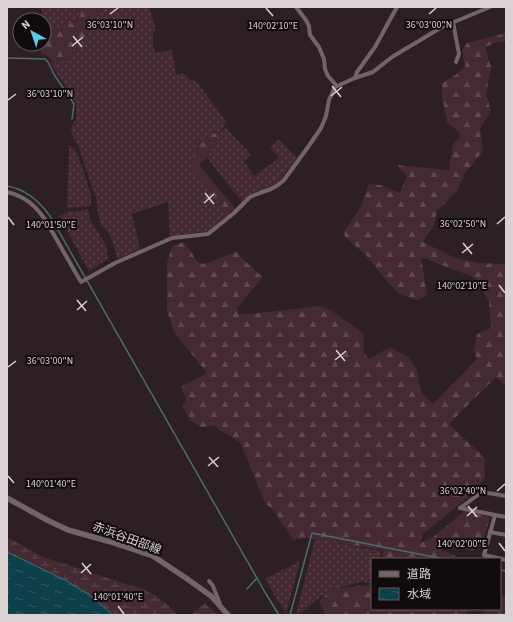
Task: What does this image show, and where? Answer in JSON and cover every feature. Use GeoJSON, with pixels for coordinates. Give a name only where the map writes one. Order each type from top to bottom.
{"type":"FeatureCollection","features":[{"type":"Feature","properties":{"kind":"main road","name":"赤浜谷田部線"},"geometry":{"type":"LineString","coordinates":[[7,498],[68,530],[153,556],[212,596],[228,615]]}},
{"type":"Feature","properties":{"kind":"street"},"geometry":{"type":"LineString","coordinates":[[296,7],[306,20],[309,26],[310,35],[319,47],[324,59],[325,69],[328,76],[337,86]]}},
{"type":"Feature","properties":{"kind":"street"},"geometry":{"type":"LineString","coordinates":[[355,78],[357,72],[375,47],[397,7]]}},
{"type":"Feature","properties":{"kind":"street"},"geometry":{"type":"LineString","coordinates":[[7,192],[14,193],[24,198],[37,208],[46,220],[81,282],[115,263],[172,238],[208,234],[234,213],[250,197],[278,185],[290,172],[321,128],[326,116],[329,100],[337,86],[373,72],[392,57],[442,26],[490,7]]}},
{"type":"Feature","properties":{"kind":"street"},"geometry":{"type":"LineString","coordinates":[[453,22],[459,54],[456,62]]}},
{"type":"Feature","properties":{"kind":"street"},"geometry":{"type":"LineString","coordinates":[[506,496],[482,492],[460,508],[506,517]]}},
{"type":"Feature","properties":{"kind":"street"},"geometry":{"type":"LineString","coordinates":[[495,515],[484,555],[497,558]]}},
{"type":"Feature","properties":{"kind":"street"},"geometry":{"type":"LineString","coordinates":[[490,532],[506,535]]}},
{"type":"Feature","properties":{"kind":"street"},"geometry":{"type":"LineString","coordinates":[[209,581],[213,586],[220,606]]}},
{"type":"Feature","properties":{"kind":"green space"},"geometry":{"type":"Polygon","coordinates":[[[42,7],[71,7],[81,14],[70,24],[52,31],[52,12],[42,12],[42,7]]]}},
{"type":"Feature","properties":{"kind":"green space"},"geometry":{"type":"Polygon","coordinates":[[[71,7],[103,7],[85,38],[67,58],[62,62],[54,63],[49,57],[41,52],[52,52],[52,31],[71,23],[81,14],[71,7]]]}},
{"type":"Feature","properties":{"kind":"green space"},"geometry":{"type":"Polygon","coordinates":[[[103,7],[149,7],[156,30],[153,33],[155,53],[172,50],[176,75],[183,73],[189,79],[197,82],[226,121],[221,132],[226,128],[251,155],[244,161],[254,176],[279,158],[270,147],[279,139],[297,158],[280,180],[274,185],[249,195],[242,202],[207,158],[220,133],[212,134],[196,143],[193,169],[229,214],[209,231],[170,236],[168,202],[132,214],[140,249],[117,259],[114,245],[109,234],[101,224],[96,198],[79,148],[71,131],[72,125],[76,120],[76,103],[50,62],[62,62],[67,58],[85,38],[103,7]]]}},
{"type":"Feature","properties":{"kind":"green space"},"geometry":{"type":"Polygon","coordinates":[[[506,33],[506,42],[498,42],[485,47],[491,67],[486,95],[491,110],[480,129],[483,151],[465,173],[457,191],[437,211],[434,225],[423,242],[455,258],[479,263],[506,264],[506,386],[496,377],[449,424],[484,457],[485,477],[475,492],[423,534],[421,543],[433,537],[465,511],[490,517],[482,545],[473,551],[442,543],[440,549],[456,556],[450,558],[383,558],[383,550],[307,538],[293,540],[274,511],[265,503],[240,442],[219,430],[215,426],[200,427],[190,420],[183,407],[186,400],[181,387],[207,373],[174,332],[167,310],[167,263],[172,246],[183,242],[197,262],[204,264],[236,252],[263,277],[237,308],[239,314],[321,306],[332,311],[363,333],[363,351],[368,358],[371,358],[390,347],[408,357],[417,370],[422,393],[433,404],[477,359],[474,352],[477,334],[491,328],[489,301],[478,281],[471,276],[421,258],[427,296],[417,300],[399,294],[366,255],[345,237],[344,232],[362,205],[369,184],[381,185],[400,193],[407,176],[397,165],[449,170],[453,144],[460,137],[459,132],[447,122],[442,96],[442,83],[465,67],[462,50],[467,43],[506,33]]]}},
{"type":"Feature","properties":{"kind":"green space"},"geometry":{"type":"Polygon","coordinates":[[[220,133],[207,158],[199,165],[235,208],[229,214],[193,169],[196,143],[212,134],[220,133]]]}},
{"type":"Feature","properties":{"kind":"green space"},"geometry":{"type":"Polygon","coordinates":[[[68,145],[75,149],[91,195],[91,206],[67,208],[68,145]]]}},
{"type":"Feature","properties":{"kind":"green space"},"geometry":{"type":"Polygon","coordinates":[[[88,209],[90,220],[106,245],[108,259],[89,271],[59,216],[70,211],[75,212],[88,209]]]}},
{"type":"Feature","properties":{"kind":"green space"},"geometry":{"type":"Polygon","coordinates":[[[7,537],[43,557],[148,591],[168,605],[177,615],[113,615],[91,596],[65,580],[7,552],[7,537]]]}},
{"type":"Feature","properties":{"kind":"green space"},"geometry":{"type":"Polygon","coordinates":[[[315,539],[381,551],[380,558],[371,558],[371,584],[363,581],[342,587],[335,594],[323,595],[296,615],[315,539]]]}},
{"type":"Feature","properties":{"kind":"green space"},"geometry":{"type":"Polygon","coordinates":[[[300,561],[286,614],[265,579],[300,561]]]}},
{"type":"Feature","properties":{"kind":"green space"},"geometry":{"type":"Polygon","coordinates":[[[369,585],[371,587],[371,610],[466,610],[470,615],[326,615],[319,601],[332,589],[369,585]]]}},
{"type":"Feature","properties":{"kind":"green space"},"geometry":{"type":"Polygon","coordinates":[[[506,594],[506,615],[480,615],[486,610],[501,610],[501,597],[506,594]]]}},
{"type":"Feature","properties":{"kind":"green space"},"geometry":{"type":"Polygon","coordinates":[[[205,603],[217,615],[191,615],[205,603]]]}},
{"type":"Feature","properties":{"kind":"water"},"geometry":{"type":"Polygon","coordinates":[[[7,552],[65,580],[91,596],[113,615],[7,615],[7,552]]]}},
{"type":"Feature","properties":{"kind":"waterway"},"geometry":{"type":"LineString","coordinates":[[7,58],[45,59],[74,104],[72,119]]}},
{"type":"Feature","properties":{"kind":"waterway"},"geometry":{"type":"LineString","coordinates":[[7,186],[20,190],[32,197],[50,216],[279,615]]}},
{"type":"Feature","properties":{"kind":"waterway"},"geometry":{"type":"LineString","coordinates":[[290,615],[312,533],[439,558]]}},
{"type":"Feature","properties":{"kind":"waterway"},"geometry":{"type":"LineString","coordinates":[[501,570],[506,571]]}},
{"type":"Feature","properties":{"kind":"waterway"},"geometry":{"type":"LineString","coordinates":[[247,589],[257,578]]}}]}
